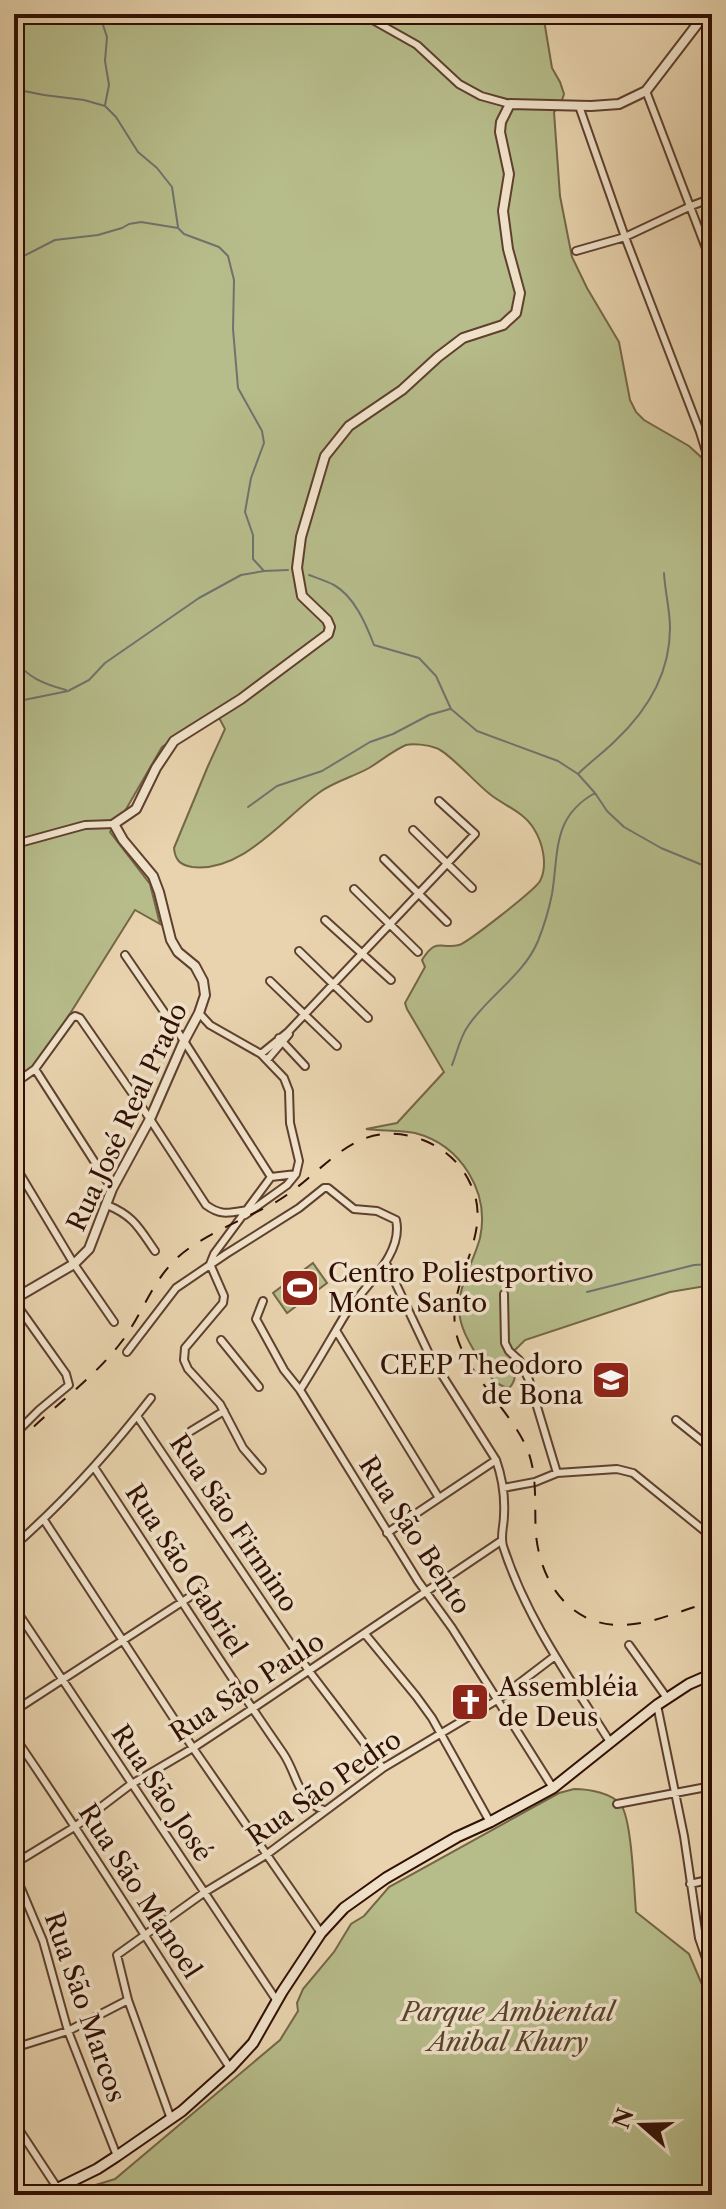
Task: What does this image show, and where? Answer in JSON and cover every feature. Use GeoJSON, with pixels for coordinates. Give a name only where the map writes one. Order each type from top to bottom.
{"type":"FeatureCollection","features":[{"type":"Feature","properties":{"kind":"main road"},"geometry":{"type":"LineString","coordinates":[[44,2195],[117,2156],[171,2119],[230,2068],[253,2043],[321,1933],[344,1908],[386,1878],[457,1837],[553,1788],[657,1705],[689,1684],[712,1674]]}},
{"type":"Feature","properties":{"kind":"street"},"geometry":{"type":"LineString","coordinates":[[362,14],[417,45],[459,84],[481,96],[510,104],[579,106],[619,104],[646,91],[705,14]]}},
{"type":"Feature","properties":{"kind":"street"},"geometry":{"type":"LineString","coordinates":[[646,91],[712,264]]}},
{"type":"Feature","properties":{"kind":"street"},"geometry":{"type":"LineString","coordinates":[[14,841],[23,842],[85,825],[114,824],[136,809],[156,768],[174,741],[241,699],[328,634],[330,627],[327,620],[302,596],[297,568],[301,537],[325,456],[349,426],[402,390],[463,338],[503,325],[516,313],[520,293],[508,249],[503,211],[509,174],[500,132],[501,122],[510,104]]}},
{"type":"Feature","properties":{"kind":"street"},"geometry":{"type":"LineString","coordinates":[[579,106],[708,458]]}},
{"type":"Feature","properties":{"kind":"street"},"geometry":{"type":"LineString","coordinates":[[576,251],[625,237],[712,198]]}},
{"type":"Feature","properties":{"kind":"street"},"geometry":{"type":"LineString","coordinates":[[700,432],[712,427]]}},
{"type":"Feature","properties":{"kind":"street"},"geometry":{"type":"LineString","coordinates":[[267,1060],[288,1032],[475,834],[439,801]]}},
{"type":"Feature","properties":{"kind":"street","name":"Rua José Real Prado"},"geometry":{"type":"LineString","coordinates":[[14,1300],[74,1264],[89,1249],[112,1189],[150,1119],[205,995],[203,981],[195,966],[178,952],[171,940],[153,876],[123,840],[114,824]]}},
{"type":"Feature","properties":{"kind":"street"},"geometry":{"type":"LineString","coordinates":[[413,830],[472,888]]}},
{"type":"Feature","properties":{"kind":"street"},"geometry":{"type":"LineString","coordinates":[[384,859],[447,922]]}},
{"type":"Feature","properties":{"kind":"street"},"geometry":{"type":"LineString","coordinates":[[354,889],[418,952]]}},
{"type":"Feature","properties":{"kind":"street"},"geometry":{"type":"LineString","coordinates":[[325,920],[391,980]]}},
{"type":"Feature","properties":{"kind":"street"},"geometry":{"type":"LineString","coordinates":[[299,951],[368,1018]]}},
{"type":"Feature","properties":{"kind":"street"},"geometry":{"type":"LineString","coordinates":[[125,955],[271,1177]]}},
{"type":"Feature","properties":{"kind":"street"},"geometry":{"type":"LineString","coordinates":[[270,981],[337,1046]]}},
{"type":"Feature","properties":{"kind":"street"},"geometry":{"type":"LineString","coordinates":[[199,1013],[210,1025],[261,1054],[284,1078],[289,1091],[290,1123],[299,1161],[296,1174],[287,1185],[242,1217]]}},
{"type":"Feature","properties":{"kind":"street"},"geometry":{"type":"LineString","coordinates":[[14,1084],[35,1069],[72,1018],[80,1018],[206,1205],[216,1212],[247,1210]]}},
{"type":"Feature","properties":{"kind":"street"},"geometry":{"type":"LineString","coordinates":[[261,1054],[281,1041]]}},
{"type":"Feature","properties":{"kind":"street"},"geometry":{"type":"LineString","coordinates":[[281,1041],[305,1066]]}},
{"type":"Feature","properties":{"kind":"street"},"geometry":{"type":"LineString","coordinates":[[35,1069],[112,1189]]}},
{"type":"Feature","properties":{"kind":"street"},"geometry":{"type":"LineString","coordinates":[[14,1164],[74,1264],[114,1322]]}},
{"type":"Feature","properties":{"kind":"street"},"geometry":{"type":"LineString","coordinates":[[262,1470],[243,1448],[216,1398],[188,1369],[184,1360],[185,1348],[223,1303],[224,1296],[210,1264],[214,1254],[271,1177],[296,1174]]}},
{"type":"Feature","properties":{"kind":"street"},"geometry":{"type":"LineString","coordinates":[[127,1352],[176,1288],[299,1208],[324,1188],[331,1189],[354,1209],[377,1211],[396,1220],[398,1228],[386,1263],[345,1314],[300,1390]]}},
{"type":"Feature","properties":{"kind":"street"},"geometry":{"type":"LineString","coordinates":[[107,1205],[135,1221],[155,1251]]}},
{"type":"Feature","properties":{"kind":"street"},"geometry":{"type":"LineString","coordinates":[[386,1263],[430,1356],[496,1460],[503,1488],[501,1541],[519,1592],[555,1656],[610,1742]]}},
{"type":"Feature","properties":{"kind":"street"},"geometry":{"type":"LineString","coordinates":[[504,1294],[505,1343],[519,1360],[529,1380],[557,1473]]}},
{"type":"Feature","properties":{"kind":"street"},"geometry":{"type":"LineString","coordinates":[[14,1300],[66,1374],[69,1385],[14,1435]]}},
{"type":"Feature","properties":{"kind":"street","name":"Rua São Bento"},"geometry":{"type":"LineString","coordinates":[[263,1301],[256,1319],[284,1370],[300,1390],[387,1533],[452,1628],[553,1788]]}},
{"type":"Feature","properties":{"kind":"street"},"geometry":{"type":"LineString","coordinates":[[337,1332],[439,1498]]}},
{"type":"Feature","properties":{"kind":"street"},"geometry":{"type":"LineString","coordinates":[[221,1340],[259,1387]]}},
{"type":"Feature","properties":{"kind":"street"},"geometry":{"type":"LineString","coordinates":[[14,1546],[44,1520],[94,1467],[151,1398]]}},
{"type":"Feature","properties":{"kind":"street"},"geometry":{"type":"LineString","coordinates":[[191,1431],[224,1411]]}},
{"type":"Feature","properties":{"kind":"street","name":"Rua São Firmino"},"geometry":{"type":"LineString","coordinates":[[137,1416],[309,1671],[383,1768]]}},
{"type":"Feature","properties":{"kind":"street"},"geometry":{"type":"LineString","coordinates":[[14,1420],[20,1428]]}},
{"type":"Feature","properties":{"kind":"street"},"geometry":{"type":"LineString","coordinates":[[676,1420],[712,1449]]}},
{"type":"Feature","properties":{"kind":"street"},"geometry":{"type":"LineString","coordinates":[[387,1533],[496,1460]]}},
{"type":"Feature","properties":{"kind":"street","name":"Rua São Gabriel"},"geometry":{"type":"LineString","coordinates":[[94,1467],[289,1762],[306,1801],[324,1810]]}},
{"type":"Feature","properties":{"kind":"street"},"geometry":{"type":"LineString","coordinates":[[503,1488],[535,1482],[557,1473],[617,1469],[633,1473],[712,1537]]}},
{"type":"Feature","properties":{"kind":"street"},"geometry":{"type":"LineString","coordinates":[[44,1520],[193,1748],[321,1933]]}},
{"type":"Feature","properties":{"kind":"street","name":"Rua São Paulo"},"geometry":{"type":"LineString","coordinates":[[14,1864],[76,1826],[132,1784],[193,1748],[501,1541]]}},
{"type":"Feature","properties":{"kind":"street"},"geometry":{"type":"LineString","coordinates":[[14,1711],[205,1587]]}},
{"type":"Feature","properties":{"kind":"street","name":"Rua São José"},"geometry":{"type":"LineString","coordinates":[[14,1607],[277,2001]]}},
{"type":"Feature","properties":{"kind":"street"},"geometry":{"type":"LineString","coordinates":[[365,1634],[432,1718],[490,1822]]}},
{"type":"Feature","properties":{"kind":"street"},"geometry":{"type":"LineString","coordinates":[[629,1645],[667,1698]]}},
{"type":"Feature","properties":{"kind":"street","name":"Rua São Pedro"},"geometry":{"type":"LineString","coordinates":[[128,2000],[117,1955],[205,1892],[266,1855],[383,1768],[497,1700],[555,1656]]}},
{"type":"Feature","properties":{"kind":"street"},"geometry":{"type":"LineString","coordinates":[[657,1705],[684,1836],[699,1938],[712,1976]]}},
{"type":"Feature","properties":{"kind":"street","name":"Rua São Manoel"},"geometry":{"type":"LineString","coordinates":[[14,1736],[76,1826],[103,1873],[230,2068]]}},
{"type":"Feature","properties":{"kind":"street"},"geometry":{"type":"LineString","coordinates":[[617,1804],[712,1786]]}},
{"type":"Feature","properties":{"kind":"street","name":"Rua São Marcos"},"geometry":{"type":"LineString","coordinates":[[14,1872],[43,1941],[68,2031],[117,2156]]}},
{"type":"Feature","properties":{"kind":"street"},"geometry":{"type":"LineString","coordinates":[[690,1884],[712,1879]]}},
{"type":"Feature","properties":{"kind":"street"},"geometry":{"type":"LineString","coordinates":[[14,2048],[68,2031],[128,2000],[171,2119]]}},
{"type":"Feature","properties":{"kind":"street"},"geometry":{"type":"LineString","coordinates":[[14,2122],[58,2189]]}},
{"type":"Feature","properties":{"kind":"green space"},"geometry":{"type":"Polygon","coordinates":[[[14,14],[543,14],[552,68],[564,94],[554,112],[560,196],[572,257],[619,342],[630,400],[636,412],[644,420],[689,446],[701,457],[712,475],[712,1285],[670,1292],[525,1340],[514,1351],[515,1376],[509,1388],[499,1384],[488,1373],[466,1335],[459,1315],[461,1290],[480,1238],[482,1221],[481,1204],[468,1173],[458,1159],[431,1139],[409,1132],[366,1129],[397,1123],[444,1072],[405,1003],[425,967],[422,960],[432,948],[459,945],[501,916],[540,881],[542,875],[542,848],[530,823],[485,790],[442,751],[425,745],[406,745],[369,768],[320,792],[245,853],[211,867],[192,867],[179,861],[174,848],[225,729],[216,712],[162,747],[110,832],[150,884],[160,924],[135,910],[36,1068],[14,1081],[14,14]]]}},
{"type":"Feature","properties":{"kind":"green space","name":"Centro Poliestportivo Monte Santo"},"geometry":{"type":"Polygon","coordinates":[[[313,1263],[327,1283],[287,1313],[273,1293],[313,1263]]]}},
{"type":"Feature","properties":{"kind":"green space","name":"Parque Ambiental Anibal Khury"},"geometry":{"type":"Polygon","coordinates":[[[574,1789],[606,1795],[621,1805],[630,1840],[636,1912],[689,1954],[712,2008],[712,2195],[63,2195],[115,2179],[280,2040],[298,2011],[297,2003],[303,1989],[334,1952],[351,1924],[364,1916],[389,1887],[559,1793],[574,1789]]]}},
{"type":"Feature","properties":{"kind":"waterway"},"geometry":{"type":"LineString","coordinates":[[103,14],[109,85],[105,105]]}},
{"type":"Feature","properties":{"kind":"waterway"},"geometry":{"type":"LineString","coordinates":[[14,89],[105,106],[116,117],[138,152],[157,168],[172,187],[178,227]]}},
{"type":"Feature","properties":{"kind":"waterway"},"geometry":{"type":"LineString","coordinates":[[14,261],[55,240],[98,235],[141,222],[178,228],[184,234],[219,247],[228,256],[234,280],[233,329],[238,388],[262,431],[264,443],[251,478],[245,512],[253,535],[253,559],[264,571]]}},
{"type":"Feature","properties":{"kind":"waterway"},"geometry":{"type":"LineString","coordinates":[[14,702],[68,691],[89,680],[105,663],[199,598],[241,575],[288,570]]}},
{"type":"Feature","properties":{"kind":"waterway"},"geometry":{"type":"LineString","coordinates":[[578,774],[627,729],[646,704],[661,676],[670,628],[664,573]]}},
{"type":"Feature","properties":{"kind":"waterway"},"geometry":{"type":"LineString","coordinates":[[309,575],[334,585],[348,596],[374,645],[419,658],[436,676],[451,709],[477,731],[558,761],[578,774],[624,827],[661,848],[712,869]]}},
{"type":"Feature","properties":{"kind":"waterway"},"geometry":{"type":"LineString","coordinates":[[14,659],[37,679],[66,690]]}},
{"type":"Feature","properties":{"kind":"waterway"},"geometry":{"type":"LineString","coordinates":[[248,807],[277,786],[322,771],[370,742],[429,715],[450,709]]}},
{"type":"Feature","properties":{"kind":"waterway"},"geometry":{"type":"LineString","coordinates":[[452,1065],[468,1026],[532,953],[552,894],[557,849],[564,824],[581,802],[595,793]]}},
{"type":"Feature","properties":{"kind":"waterway"},"geometry":{"type":"LineString","coordinates":[[587,1292],[694,1265],[712,1264]]}},
{"type":"Feature","properties":{"kind":"railway"},"geometry":{"type":"LineString","coordinates":[[14,1446],[107,1359],[127,1335],[159,1279],[185,1251],[276,1202],[360,1140],[399,1134],[438,1147],[463,1170],[471,1185],[477,1203],[477,1221],[458,1290],[455,1326],[466,1357],[528,1451],[534,1482],[539,1553],[552,1586],[574,1610],[605,1624],[646,1622],[712,1602]]}},
{"type":"Feature","properties":{"kind":"place","name":"Centro Poliestportivo Monte Santo"},"geometry":{"type":"Point","coordinates":[300,1288]}},
{"type":"Feature","properties":{"kind":"place","name":"CEEP Theodoro de Bona"},"geometry":{"type":"Point","coordinates":[611,1380]}},
{"type":"Feature","properties":{"kind":"place","name":"Assembléia de Deus"},"geometry":{"type":"Point","coordinates":[470,1702]}}]}
